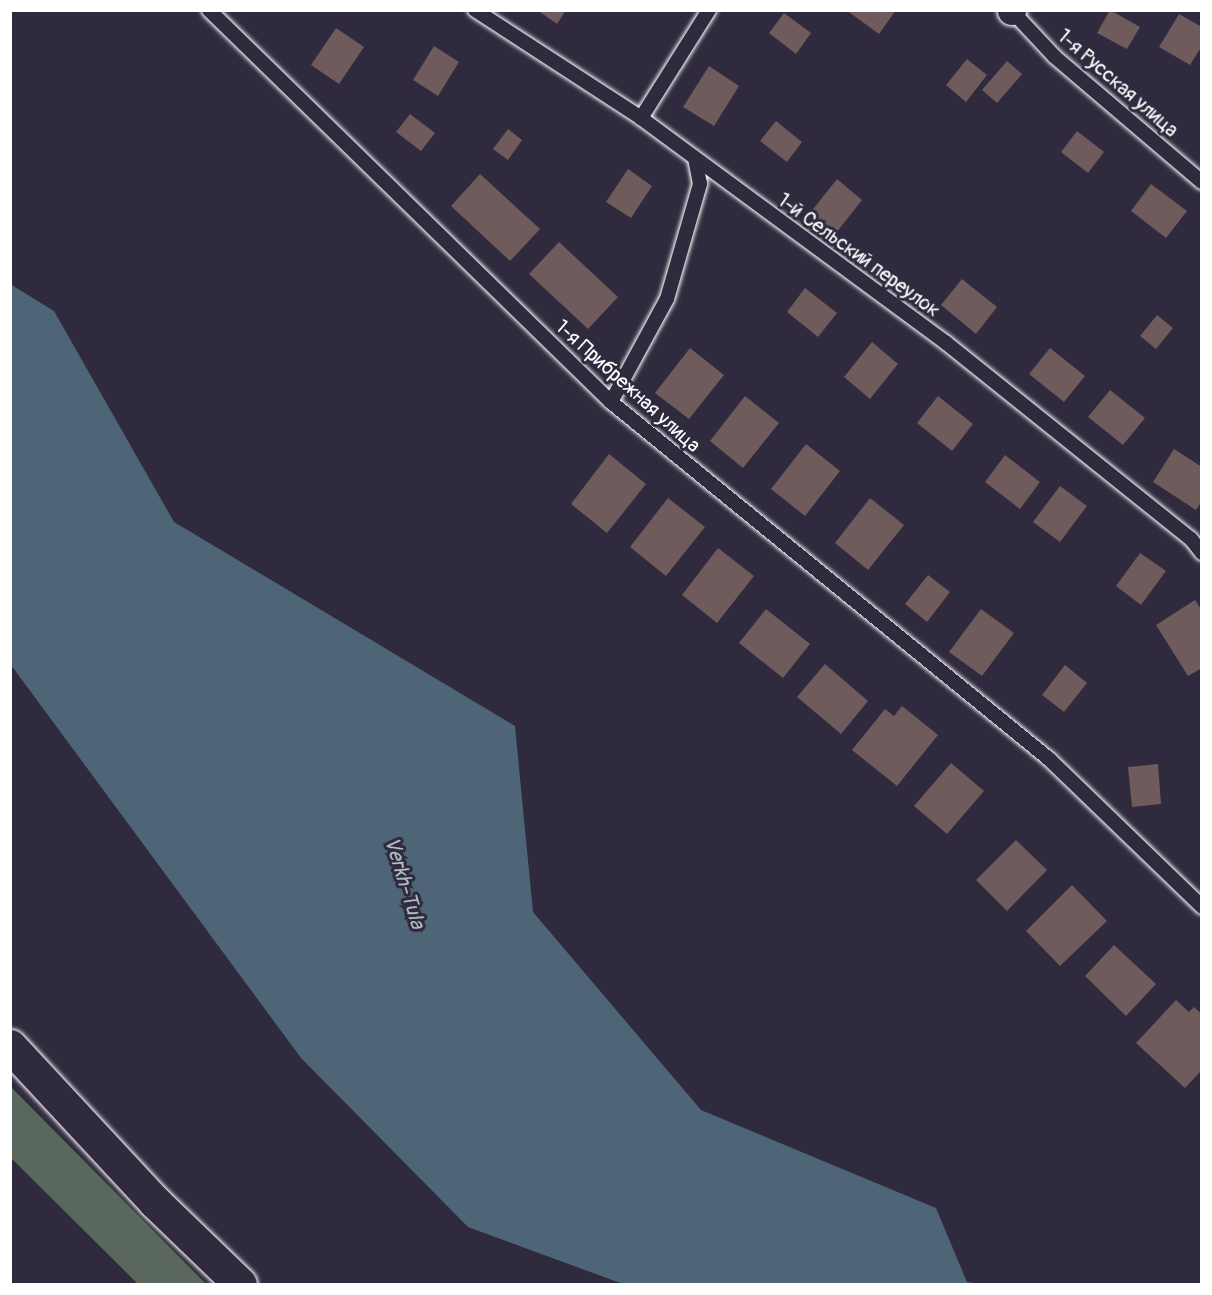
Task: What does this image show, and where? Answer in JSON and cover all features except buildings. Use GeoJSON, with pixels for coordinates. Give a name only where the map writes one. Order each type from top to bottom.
{"type":"FeatureCollection","features":[{"type":"Feature","properties":{"kind":"main road"},"geometry":{"type":"LineString","coordinates":[[10,1046],[155,1202],[240,1284]]}},
{"type":"Feature","properties":{"kind":"lane","name":"1-я Прибрежная улица"},"geometry":{"type":"LineString","coordinates":[[208,10],[611,402],[1049,759],[1202,907]]}},
{"type":"Feature","properties":{"kind":"lane","name":"1-й Сельский переулок"},"geometry":{"type":"LineString","coordinates":[[475,10],[641,118],[945,342],[1191,539],[1202,553]]}},
{"type":"Feature","properties":{"kind":"lane"},"geometry":{"type":"LineString","coordinates":[[641,118],[709,10]]}},
{"type":"Feature","properties":{"kind":"lane","name":"1-я Русская улица"},"geometry":{"type":"LineString","coordinates":[[1012,11],[1055,57],[1202,182]]}},
{"type":"Feature","properties":{"kind":"lane"},"geometry":{"type":"LineString","coordinates":[[611,402],[667,298],[700,184],[695,159]]}},
{"type":"Feature","properties":{"kind":"green space"},"geometry":{"type":"Polygon","coordinates":[[[10,1087],[206,1284],[138,1284],[11,1158],[10,1087]]]}},
{"type":"Feature","properties":{"kind":"water","name":"Verkh-Tula"},"geometry":{"type":"Polygon","coordinates":[[[10,284],[54,311],[174,522],[515,726],[533,912],[701,1110],[936,1208],[967,1282],[984,1284],[623,1284],[468,1227],[301,1058],[11,665],[10,284]]]}}]}
